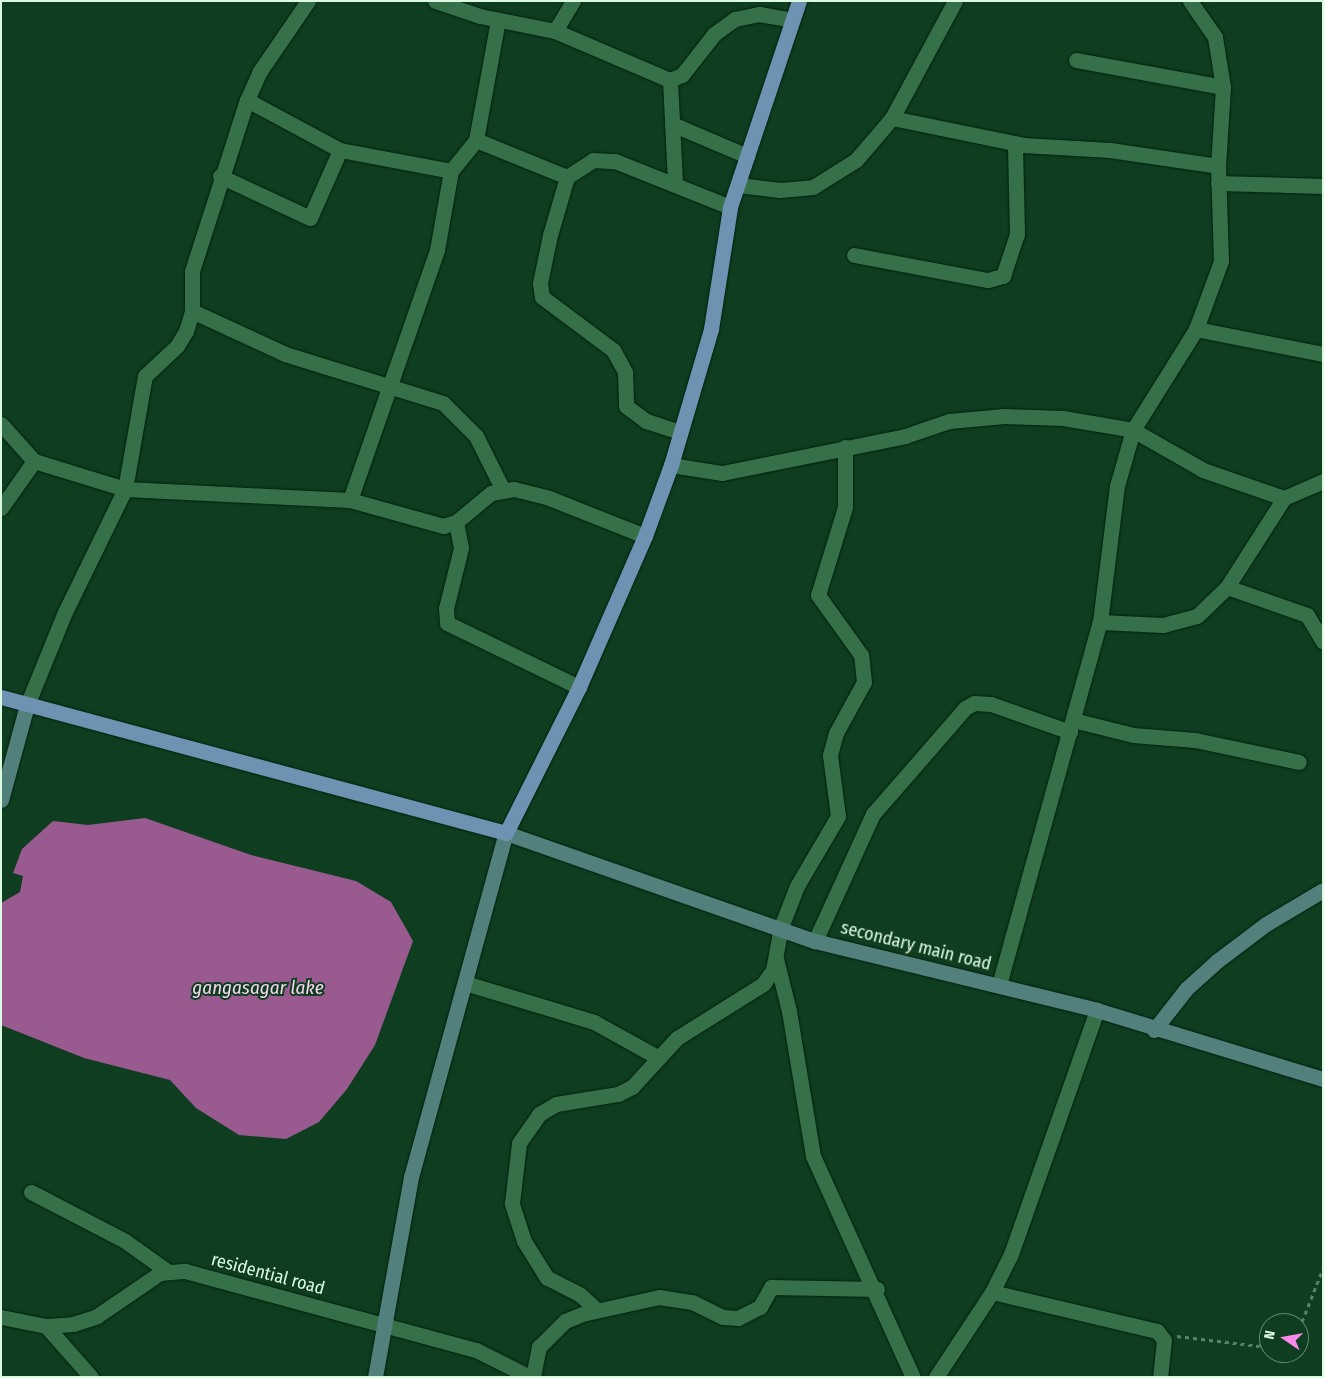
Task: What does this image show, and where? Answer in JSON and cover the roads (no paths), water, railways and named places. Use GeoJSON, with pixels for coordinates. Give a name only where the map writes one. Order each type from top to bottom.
{"type":"FeatureCollection","features":[{"type":"Feature","properties":{"kind":"main road"},"geometry":{"type":"LineString","coordinates":[[1,697],[506,833],[580,687],[646,536],[671,464],[711,330],[730,207],[797,2]]}},
{"type":"Feature","properties":{"kind":"street"},"geometry":{"type":"LineString","coordinates":[[1,800],[27,705],[65,612],[125,489],[142,382],[182,339],[192,311],[192,271],[220,176],[247,100],[260,71],[308,1]]}},
{"type":"Feature","properties":{"kind":"street"},"geometry":{"type":"LineString","coordinates":[[435,1],[481,9],[498,20],[555,31],[670,80],[682,75],[714,34],[735,19],[759,14],[792,20]]}},
{"type":"Feature","properties":{"kind":"street"},"geometry":{"type":"LineString","coordinates":[[555,31],[573,1]]}},
{"type":"Feature","properties":{"kind":"street"},"geometry":{"type":"LineString","coordinates":[[999,986],[1100,622],[1117,486],[1133,430],[1196,329],[1221,261],[1218,166],[1224,87],[1215,37],[1190,1]]}},
{"type":"Feature","properties":{"kind":"street"},"geometry":{"type":"LineString","coordinates":[[738,185],[780,190],[812,187],[856,160],[881,126],[892,118],[952,2]]}},
{"type":"Feature","properties":{"kind":"street"},"geometry":{"type":"LineString","coordinates":[[350,500],[436,250],[451,171],[476,140],[498,20]]}},
{"type":"Feature","properties":{"kind":"street"},"geometry":{"type":"LineString","coordinates":[[1076,60],[1224,87]]}},
{"type":"Feature","properties":{"kind":"street"},"geometry":{"type":"LineString","coordinates":[[670,80],[675,181]]}},
{"type":"Feature","properties":{"kind":"street"},"geometry":{"type":"LineString","coordinates":[[247,100],[340,150],[451,171]]}},
{"type":"Feature","properties":{"kind":"street"},"geometry":{"type":"LineString","coordinates":[[892,118],[1015,143],[1110,150],[1218,166]]}},
{"type":"Feature","properties":{"kind":"street"},"geometry":{"type":"LineString","coordinates":[[672,124],[747,156]]}},
{"type":"Feature","properties":{"kind":"street"},"geometry":{"type":"LineString","coordinates":[[476,140],[567,177]]}},
{"type":"Feature","properties":{"kind":"street"},"geometry":{"type":"LineString","coordinates":[[854,255],[988,280],[1003,276],[1016,234],[1015,143]]}},
{"type":"Feature","properties":{"kind":"street"},"geometry":{"type":"LineString","coordinates":[[220,176],[310,218],[340,150]]}},
{"type":"Feature","properties":{"kind":"street"},"geometry":{"type":"LineString","coordinates":[[680,432],[646,421],[626,406],[624,372],[613,350],[542,297],[540,283],[550,235],[567,177],[593,160],[602,159],[675,181],[730,207]]}},
{"type":"Feature","properties":{"kind":"street"},"geometry":{"type":"LineString","coordinates":[[1218,183],[1323,186]]}},
{"type":"Feature","properties":{"kind":"street"},"geometry":{"type":"LineString","coordinates":[[192,311],[284,354],[391,385],[456,412],[476,436],[502,490]]}},
{"type":"Feature","properties":{"kind":"street"},"geometry":{"type":"LineString","coordinates":[[1196,329],[1323,354]]}},
{"type":"Feature","properties":{"kind":"street"},"geometry":{"type":"LineString","coordinates":[[671,464],[722,473],[845,447],[949,421],[1004,416],[1083,420],[1133,430],[1203,470],[1284,498]]}},
{"type":"Feature","properties":{"kind":"street"},"geometry":{"type":"LineString","coordinates":[[1,424],[34,460],[125,489],[350,500],[433,524],[456,522],[478,502],[502,490],[549,498],[646,536]]}},
{"type":"Feature","properties":{"kind":"street"},"geometry":{"type":"LineString","coordinates":[[597,1310],[579,1294],[547,1278],[524,1241],[512,1203],[519,1143],[539,1114],[556,1104],[618,1094],[632,1087],[659,1058],[703,1019],[763,984],[776,959],[781,926],[797,886],[838,816],[830,755],[836,733],[864,682],[861,655],[818,595],[844,507],[845,447]]}},
{"type":"Feature","properties":{"kind":"street"},"geometry":{"type":"LineString","coordinates":[[1,508],[34,460]]}},
{"type":"Feature","properties":{"kind":"street"},"geometry":{"type":"LineString","coordinates":[[1100,622],[1136,626],[1183,622],[1213,605],[1227,588],[1284,498],[1323,481]]}},
{"type":"Feature","properties":{"kind":"street"},"geometry":{"type":"LineString","coordinates":[[456,522],[461,548],[446,608],[447,623],[580,687]]}},
{"type":"Feature","properties":{"kind":"street"},"geometry":{"type":"LineString","coordinates":[[1227,588],[1307,615],[1323,642]]}},
{"type":"Feature","properties":{"kind":"street"},"geometry":{"type":"LineString","coordinates":[[815,940],[873,814],[965,708],[974,703],[991,704],[1072,726],[1133,735],[1195,740],[1299,762]]}},
{"type":"Feature","properties":{"kind":"street"},"geometry":{"type":"LineString","coordinates":[[375,1377],[411,1177],[506,833]]}},
{"type":"Feature","properties":{"kind":"street","name":"secondary main road"},"geometry":{"type":"LineString","coordinates":[[506,833],[781,926],[815,940],[1097,1010],[1154,1030],[1323,1079]]}},
{"type":"Feature","properties":{"kind":"street"},"geometry":{"type":"LineString","coordinates":[[1154,1030],[1186,989],[1217,961],[1266,924],[1323,890]]}},
{"type":"Feature","properties":{"kind":"street"},"geometry":{"type":"LineString","coordinates":[[776,959],[789,1011],[813,1156],[877,1289],[913,1377]]}},
{"type":"Feature","properties":{"kind":"street"},"geometry":{"type":"LineString","coordinates":[[465,983],[594,1022],[659,1058]]}},
{"type":"Feature","properties":{"kind":"street"},"geometry":{"type":"LineString","coordinates":[[936,1377],[992,1292],[1011,1254],[1097,1010]]}},
{"type":"Feature","properties":{"kind":"street"},"geometry":{"type":"LineString","coordinates":[[1,1318],[46,1326],[97,1316],[167,1271],[125,1241],[31,1192]]}},
{"type":"Feature","properties":{"kind":"street","name":"residential road"},"geometry":{"type":"LineString","coordinates":[[167,1271],[202,1274],[476,1350],[531,1377]]}},
{"type":"Feature","properties":{"kind":"street"},"geometry":{"type":"LineString","coordinates":[[531,1377],[539,1347],[553,1330],[565,1321],[597,1310],[659,1297],[692,1302],[723,1317],[738,1318],[760,1307],[771,1287],[877,1289]]}},
{"type":"Feature","properties":{"kind":"street"},"geometry":{"type":"LineString","coordinates":[[992,1292],[1162,1335],[1160,1377]]}},
{"type":"Feature","properties":{"kind":"street"},"geometry":{"type":"LineString","coordinates":[[46,1326],[91,1377]]}},
{"type":"Feature","properties":{"kind":"water","name":"gangasagar lake"},"geometry":{"type":"Polygon","coordinates":[[[145,818],[251,855],[356,881],[391,902],[413,941],[375,1045],[347,1089],[319,1122],[286,1139],[239,1135],[196,1108],[170,1080],[84,1058],[1,1025],[1,903],[20,892],[23,876],[13,873],[22,849],[53,821],[88,825],[145,818]]]}}]}
